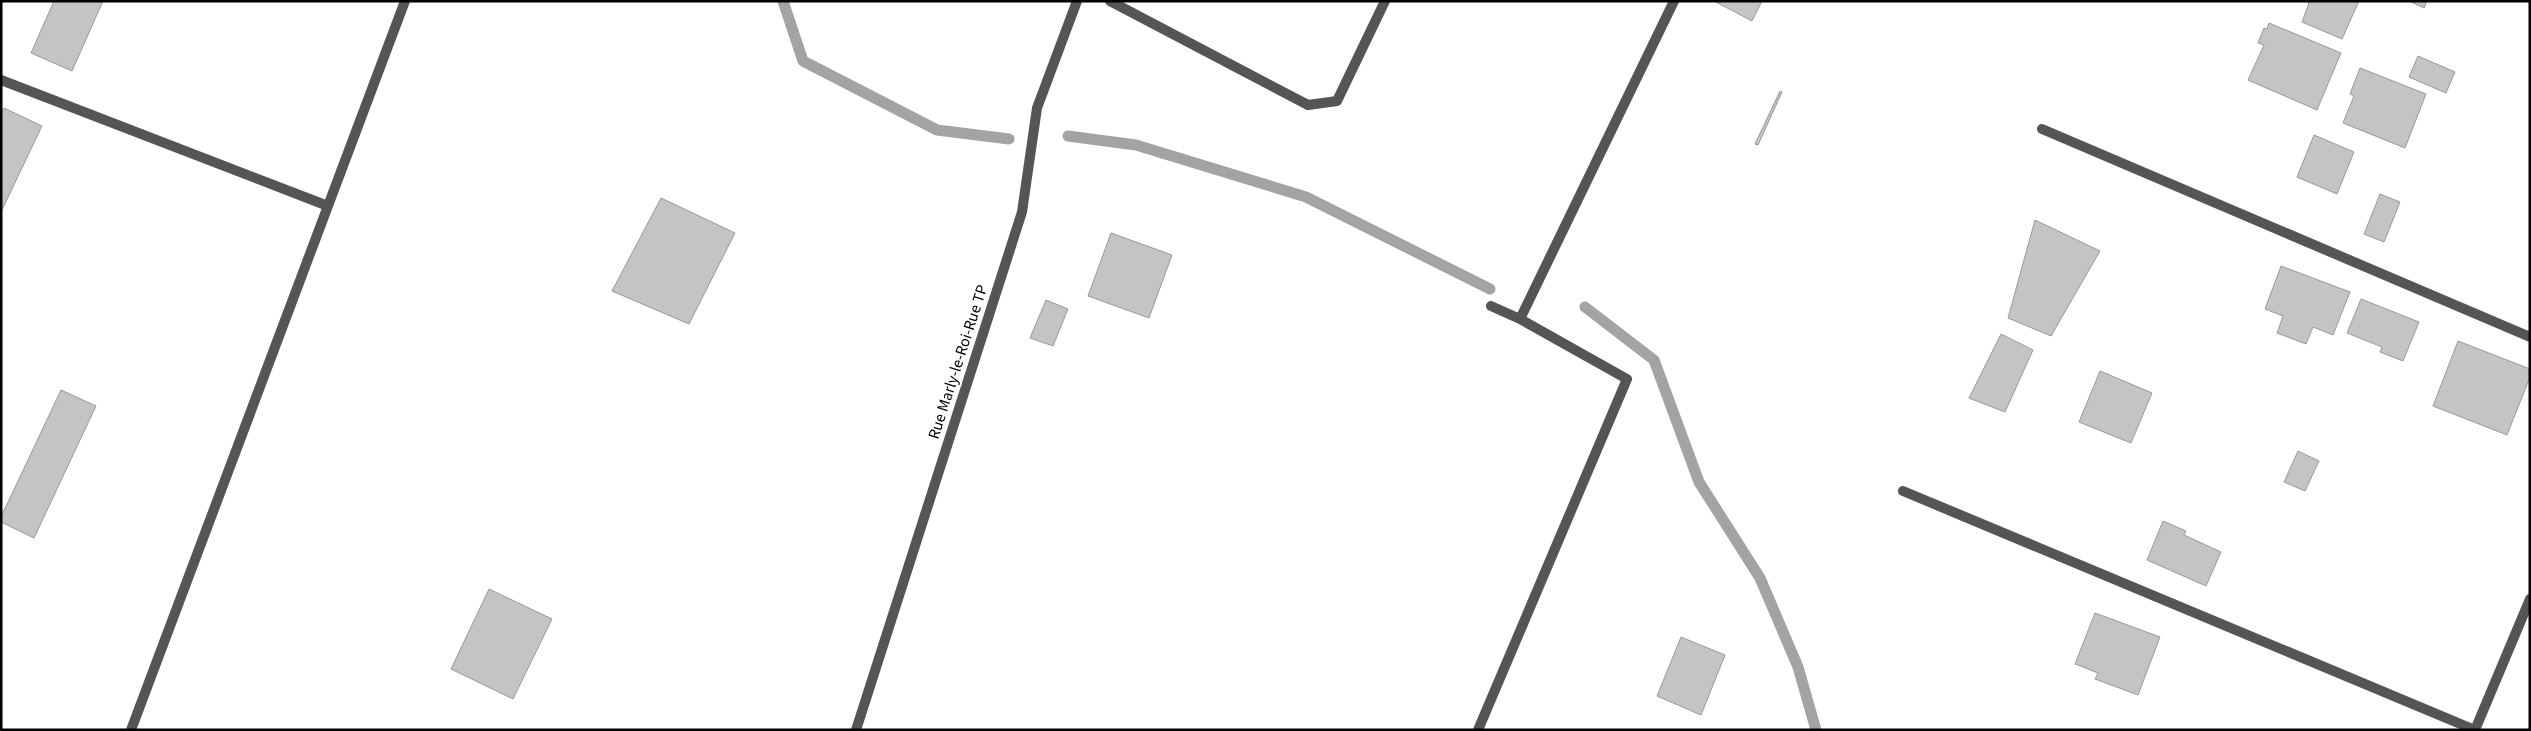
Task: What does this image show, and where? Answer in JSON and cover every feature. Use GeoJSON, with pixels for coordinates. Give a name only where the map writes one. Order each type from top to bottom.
{"type":"FeatureCollection","features":[{"type":"Feature","properties":{"kind":"street"},"geometry":{"type":"LineString","coordinates":[[131,730],[405,1]]}},
{"type":"Feature","properties":{"kind":"street","name":"Rue Marly-le-Roi-Rue TP"},"geometry":{"type":"LineString","coordinates":[[856,730],[1022,212],[1037,108],[1077,1]]}},
{"type":"Feature","properties":{"kind":"street"},"geometry":{"type":"LineString","coordinates":[[1110,1],[1308,105],[1337,101],[1385,1]]}},
{"type":"Feature","properties":{"kind":"street"},"geometry":{"type":"LineString","coordinates":[[1520,319],[1674,1]]}},
{"type":"Feature","properties":{"kind":"street"},"geometry":{"type":"LineString","coordinates":[[1,80],[328,206]]}},
{"type":"Feature","properties":{"kind":"street"},"geometry":{"type":"LineString","coordinates":[[2042,129],[2530,337]]}},
{"type":"Feature","properties":{"kind":"street"},"geometry":{"type":"LineString","coordinates":[[1478,730],[1627,379],[1520,319],[1491,306]]}},
{"type":"Feature","properties":{"kind":"street"},"geometry":{"type":"LineString","coordinates":[[1902,491],[2475,730],[2530,599]]}},
{"type":"Feature","properties":{"kind":"building"},"geometry":{"type":"Polygon","coordinates":[[[54,1],[103,1],[72,71],[31,53],[54,1]]]}},
{"type":"Feature","properties":{"kind":"building"},"geometry":{"type":"Polygon","coordinates":[[[1714,1],[1762,1],[1752,21],[1714,1]]]}},
{"type":"Feature","properties":{"kind":"building"},"geometry":{"type":"Polygon","coordinates":[[[2304,1],[2359,1],[2342,39],[2302,22],[2309,3],[2304,1]]]}},
{"type":"Feature","properties":{"kind":"building"},"geometry":{"type":"Polygon","coordinates":[[[2409,1],[2427,1],[2424,8],[2409,1]]]}},
{"type":"Feature","properties":{"kind":"building"},"geometry":{"type":"Polygon","coordinates":[[[2269,23],[2341,53],[2317,110],[2248,80],[2264,45],[2258,43],[2264,28],[2267,29],[2269,23]]]}},
{"type":"Feature","properties":{"kind":"building"},"geometry":{"type":"Polygon","coordinates":[[[2418,56],[2455,72],[2446,93],[2409,77],[2418,56]]]}},
{"type":"Feature","properties":{"kind":"building"},"geometry":{"type":"Polygon","coordinates":[[[2360,68],[2426,94],[2405,148],[2343,123],[2354,96],[2350,94],[2360,68]]]}},
{"type":"Feature","properties":{"kind":"building"},"geometry":{"type":"Polygon","coordinates":[[[1780,91],[1782,92],[1758,145],[1755,144],[1780,91]]]}},
{"type":"Feature","properties":{"kind":"building"},"geometry":{"type":"Polygon","coordinates":[[[4,108],[42,126],[1,212],[1,113],[4,108]]]}},
{"type":"Feature","properties":{"kind":"building"},"geometry":{"type":"Polygon","coordinates":[[[2314,135],[2354,152],[2337,194],[2297,177],[2314,135]]]}},
{"type":"Feature","properties":{"kind":"building"},"geometry":{"type":"Polygon","coordinates":[[[2380,194],[2400,202],[2384,242],[2364,234],[2380,194]]]}},
{"type":"Feature","properties":{"kind":"building"},"geometry":{"type":"Polygon","coordinates":[[[661,198],[735,233],[689,324],[612,291],[661,198]]]}},
{"type":"Feature","properties":{"kind":"building"},"geometry":{"type":"Polygon","coordinates":[[[2035,220],[2100,251],[2051,336],[2008,318],[2035,220]]]}},
{"type":"Feature","properties":{"kind":"building"},"geometry":{"type":"Polygon","coordinates":[[[1111,233],[1172,255],[1149,318],[1088,296],[1111,233]]]}},
{"type":"Feature","properties":{"kind":"building"},"geometry":{"type":"Polygon","coordinates":[[[2281,266],[2350,292],[2333,335],[2313,327],[2306,344],[2277,333],[2283,316],[2265,309],[2281,266]]]}},
{"type":"Feature","properties":{"kind":"building"},"geometry":{"type":"Polygon","coordinates":[[[2361,299],[2419,322],[2403,361],[2380,352],[2382,347],[2347,333],[2361,299]]]}},
{"type":"Feature","properties":{"kind":"building"},"geometry":{"type":"Polygon","coordinates":[[[1046,300],[1068,309],[1053,346],[1030,338],[1046,300]]]}},
{"type":"Feature","properties":{"kind":"building"},"geometry":{"type":"Polygon","coordinates":[[[2001,334],[2033,350],[2005,412],[1969,398],[2001,334]]]}},
{"type":"Feature","properties":{"kind":"building"},"geometry":{"type":"Polygon","coordinates":[[[2458,341],[2530,369],[2530,377],[2507,435],[2433,406],[2458,341]]]}},
{"type":"Feature","properties":{"kind":"building"},"geometry":{"type":"Polygon","coordinates":[[[2100,371],[2152,393],[2131,443],[2079,422],[2100,371]]]}},
{"type":"Feature","properties":{"kind":"building"},"geometry":{"type":"Polygon","coordinates":[[[61,390],[96,406],[34,538],[1,522],[1,517],[61,390]]]}},
{"type":"Feature","properties":{"kind":"building"},"geometry":{"type":"Polygon","coordinates":[[[2298,451],[2319,461],[2305,491],[2284,482],[2298,451]]]}},
{"type":"Feature","properties":{"kind":"building"},"geometry":{"type":"Polygon","coordinates":[[[2163,521],[2186,531],[2184,535],[2221,552],[2206,586],[2147,560],[2163,521]]]}},
{"type":"Feature","properties":{"kind":"building"},"geometry":{"type":"Polygon","coordinates":[[[489,589],[552,619],[513,699],[451,669],[489,589]]]}},
{"type":"Feature","properties":{"kind":"building"},"geometry":{"type":"Polygon","coordinates":[[[2095,613],[2160,637],[2138,695],[2095,679],[2098,673],[2075,664],[2095,613]]]}},
{"type":"Feature","properties":{"kind":"building"},"geometry":{"type":"Polygon","coordinates":[[[1681,637],[1725,655],[1701,715],[1657,696],[1681,637]]]}},
{"type":"Feature","properties":{"kind":"waterway"},"geometry":{"type":"LineString","coordinates":[[783,1],[803,61],[937,130],[1009,139]]}},
{"type":"Feature","properties":{"kind":"waterway"},"geometry":{"type":"LineString","coordinates":[[1068,136],[1136,145],[1306,197],[1490,289]]}},
{"type":"Feature","properties":{"kind":"waterway"},"geometry":{"type":"LineString","coordinates":[[1585,307],[1654,360],[1699,482],[1760,578],[1798,667],[1816,730]]}}]}
